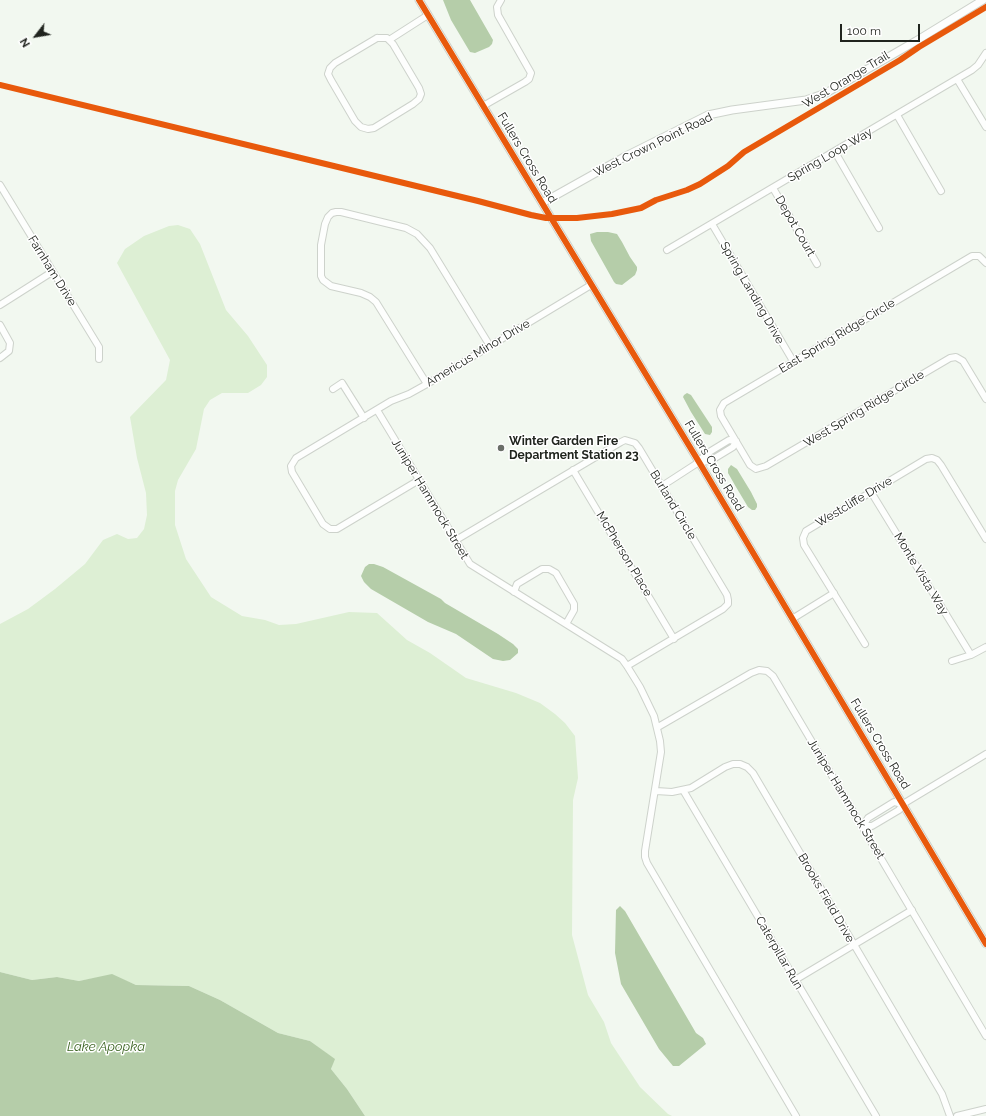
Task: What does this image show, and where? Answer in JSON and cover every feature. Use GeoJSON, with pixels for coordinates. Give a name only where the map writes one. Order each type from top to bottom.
{"type":"FeatureCollection","features":[{"type":"Feature","properties":{"kind":"street","name":"Fullers Cross Road"},"geometry":{"type":"LineString","coordinates":[[419,0],[699,462],[986,944]]}},
{"type":"Feature","properties":{"kind":"street"},"geometry":{"type":"LineString","coordinates":[[483,106],[526,82],[531,73],[498,15],[497,7],[501,0]]}},
{"type":"Feature","properties":{"kind":"street","name":"West Crown Point Road"},"geometry":{"type":"LineString","coordinates":[[542,203],[626,156],[708,115],[732,110],[806,100],[826,93],[983,0]]}},
{"type":"Feature","properties":{"kind":"street"},"geometry":{"type":"LineString","coordinates":[[389,40],[428,16]]}},
{"type":"Feature","properties":{"kind":"street"},"geometry":{"type":"LineString","coordinates":[[377,38],[387,38],[389,40],[419,88],[421,94],[419,99],[413,104],[374,128],[368,129],[361,127],[355,121],[328,74],[330,68],[377,38]]}},
{"type":"Feature","properties":{"kind":"street","name":"Spring Loop Way"},"geometry":{"type":"LineString","coordinates":[[667,250],[974,69],[986,53]]}},
{"type":"Feature","properties":{"kind":"street"},"geometry":{"type":"LineString","coordinates":[[957,79],[986,127]]}},
{"type":"Feature","properties":{"kind":"street"},"geometry":{"type":"LineString","coordinates":[[897,115],[941,191]]}},
{"type":"Feature","properties":{"kind":"street"},"geometry":{"type":"LineString","coordinates":[[835,152],[879,228]]}},
{"type":"Feature","properties":{"kind":"street","name":"Farnham Drive"},"geometry":{"type":"LineString","coordinates":[[0,185],[99,347],[99,359]]}},
{"type":"Feature","properties":{"kind":"street","name":"Depot Court"},"geometry":{"type":"LineString","coordinates":[[773,188],[817,264]]}},
{"type":"Feature","properties":{"kind":"street"},"geometry":{"type":"LineString","coordinates":[[427,384],[376,302],[370,297],[360,293],[331,286],[323,280],[321,276],[321,245],[325,224],[328,217],[332,214],[341,212],[406,228],[417,234],[430,248],[490,346]]}},
{"type":"Feature","properties":{"kind":"street","name":"Spring Landing Drive"},"geometry":{"type":"LineString","coordinates":[[712,224],[793,361]]}},
{"type":"Feature","properties":{"kind":"street","name":"East Spring Ridge Circle"},"geometry":{"type":"LineString","coordinates":[[736,441],[721,416],[720,410],[724,403],[972,256],[979,256],[986,263]]}},
{"type":"Feature","properties":{"kind":"street"},"geometry":{"type":"LineString","coordinates":[[0,305],[52,272]]}},
{"type":"Feature","properties":{"kind":"street","name":"Americus Minor Drive"},"geometry":{"type":"LineString","coordinates":[[419,480],[337,529],[330,529],[323,524],[292,472],[291,466],[296,458],[391,401],[409,394],[427,384],[591,285]]}},
{"type":"Feature","properties":{"kind":"street"},"geometry":{"type":"LineString","coordinates":[[0,325],[10,343],[9,351],[0,358]]}},
{"type":"Feature","properties":{"kind":"street","name":"West Spring Ridge Circle"},"geometry":{"type":"LineString","coordinates":[[736,441],[750,465],[756,469],[766,466],[950,358],[956,357],[963,361],[986,399]]}},
{"type":"Feature","properties":{"kind":"street"},"geometry":{"type":"LineString","coordinates":[[333,389],[342,383],[364,418]]}},
{"type":"Feature","properties":{"kind":"street","name":"Juniper Hammock Street"},"geometry":{"type":"LineString","coordinates":[[377,410],[470,564],[622,659],[627,666],[649,704],[658,728],[661,752],[656,791],[644,851],[647,864],[796,1116]]}},
{"type":"Feature","properties":{"kind":"street","name":"Burland Circle"},"geometry":{"type":"LineString","coordinates":[[456,540],[621,442],[625,440],[635,443],[640,448],[728,596],[728,604],[723,609],[627,666]]}},
{"type":"Feature","properties":{"kind":"street"},"geometry":{"type":"LineString","coordinates":[[662,486],[699,462],[710,461],[733,447],[736,441]]}},
{"type":"Feature","properties":{"kind":"street","name":"Westcliffe Drive"},"geometry":{"type":"LineString","coordinates":[[865,644],[804,545],[803,538],[806,531],[926,459],[932,458],[937,460],[941,465],[986,539]]}},
{"type":"Feature","properties":{"kind":"street","name":"McPherson Place"},"geometry":{"type":"LineString","coordinates":[[573,470],[674,639]]}},
{"type":"Feature","properties":{"kind":"street","name":"Monte Vista Way"},"geometry":{"type":"LineString","coordinates":[[871,492],[971,655]]}},
{"type":"Feature","properties":{"kind":"street"},"geometry":{"type":"LineString","coordinates":[[514,592],[517,584],[542,569],[549,569],[556,573],[574,604],[574,610],[566,624]]}},
{"type":"Feature","properties":{"kind":"street"},"geometry":{"type":"LineString","coordinates":[[792,619],[834,593]]}},
{"type":"Feature","properties":{"kind":"street"},"geometry":{"type":"LineString","coordinates":[[952,661],[971,655],[986,647]]}},
{"type":"Feature","properties":{"kind":"street","name":"Juniper Hammock Street"},"geometry":{"type":"LineString","coordinates":[[658,728],[751,673],[759,670],[767,671],[777,682],[986,1036]]}},
{"type":"Feature","properties":{"kind":"street"},"geometry":{"type":"LineString","coordinates":[[863,826],[872,826],[899,810],[902,804],[986,754]]}},
{"type":"Feature","properties":{"kind":"street","name":"Brooks Field Drive"},"geometry":{"type":"LineString","coordinates":[[656,791],[672,792],[691,788],[729,766],[740,764],[752,773],[942,1094],[950,1116]]}},
{"type":"Feature","properties":{"kind":"street","name":"Caterpillar Run"},"geometry":{"type":"LineString","coordinates":[[683,790],[876,1116]]}},
{"type":"Feature","properties":{"kind":"street"},"geometry":{"type":"LineString","coordinates":[[863,826],[868,818],[894,802],[902,804]]}},
{"type":"Feature","properties":{"kind":"street"},"geometry":{"type":"LineString","coordinates":[[795,980],[912,910]]}},
{"type":"Feature","properties":{"kind":"street"},"geometry":{"type":"LineString","coordinates":[[957,1116],[986,1109]]}},
{"type":"Feature","properties":{"kind":"shaded area"},"geometry":{"type":"Polygon","coordinates":[[[178,225],[190,229],[200,244],[226,310],[248,336],[267,365],[267,377],[261,385],[248,393],[222,393],[210,400],[204,409],[196,449],[178,480],[175,491],[175,525],[186,559],[211,597],[242,616],[265,620],[279,625],[296,624],[349,612],[377,613],[407,640],[430,653],[466,678],[516,693],[540,703],[565,723],[575,736],[578,778],[573,800],[572,935],[588,995],[604,1022],[611,1043],[640,1087],[668,1114],[672,1116],[365,1116],[347,1089],[331,1069],[334,1059],[310,1041],[278,1033],[220,1000],[189,986],[136,985],[112,975],[79,981],[57,977],[32,980],[0,972],[0,624],[28,609],[55,589],[85,564],[103,540],[117,534],[128,539],[137,538],[144,529],[147,515],[146,493],[137,458],[130,417],[166,380],[170,360],[117,263],[125,249],[144,236],[169,226],[178,225]]]}},
{"type":"Feature","properties":{"kind":"water"},"geometry":{"type":"Polygon","coordinates":[[[443,0],[470,0],[493,40],[492,44],[489,47],[475,53],[470,52],[451,20],[443,0]]]}},
{"type":"Feature","properties":{"kind":"water"},"geometry":{"type":"Polygon","coordinates":[[[597,232],[617,234],[637,267],[635,275],[622,285],[614,282],[591,241],[590,234],[597,232]]]}},
{"type":"Feature","properties":{"kind":"water"},"geometry":{"type":"Polygon","coordinates":[[[687,393],[691,395],[712,427],[712,432],[710,435],[705,434],[691,412],[683,397],[687,393]]]}},
{"type":"Feature","properties":{"kind":"water"},"geometry":{"type":"Polygon","coordinates":[[[731,465],[737,469],[751,492],[757,504],[755,510],[748,507],[728,473],[728,469],[731,465]]]}},
{"type":"Feature","properties":{"kind":"water"},"geometry":{"type":"Polygon","coordinates":[[[369,564],[383,567],[441,599],[445,603],[513,644],[518,649],[518,653],[510,660],[503,661],[493,659],[456,634],[428,622],[371,589],[364,582],[361,576],[365,567],[369,564]]]}},
{"type":"Feature","properties":{"kind":"water"},"geometry":{"type":"Polygon","coordinates":[[[620,906],[625,911],[696,1033],[703,1038],[706,1044],[679,1066],[673,1066],[659,1049],[621,984],[615,953],[616,910],[620,906]]]}},
{"type":"Feature","properties":{"kind":"water","name":"Lake Apopka"},"geometry":{"type":"Polygon","coordinates":[[[0,972],[32,980],[57,977],[79,981],[112,974],[136,985],[189,986],[220,1000],[278,1033],[310,1041],[335,1059],[331,1069],[347,1089],[365,1116],[0,1116],[0,972]]]}},
{"type":"Feature","properties":{"kind":"cycle path"},"geometry":{"type":"LineString","coordinates":[[419,0],[699,462],[986,944]]}},
{"type":"Feature","properties":{"kind":"cycle path","name":"West Orange Trail"},"geometry":{"type":"LineString","coordinates":[[0,85],[531,215],[546,218],[577,218],[612,214],[641,208],[656,200],[700,184],[728,166],[744,152],[900,60],[986,7]]}},
{"type":"Feature","properties":{"kind":"place","name":"Winter Garden Fire Department Station 23"},"geometry":{"type":"Point","coordinates":[501,448]}}]}
